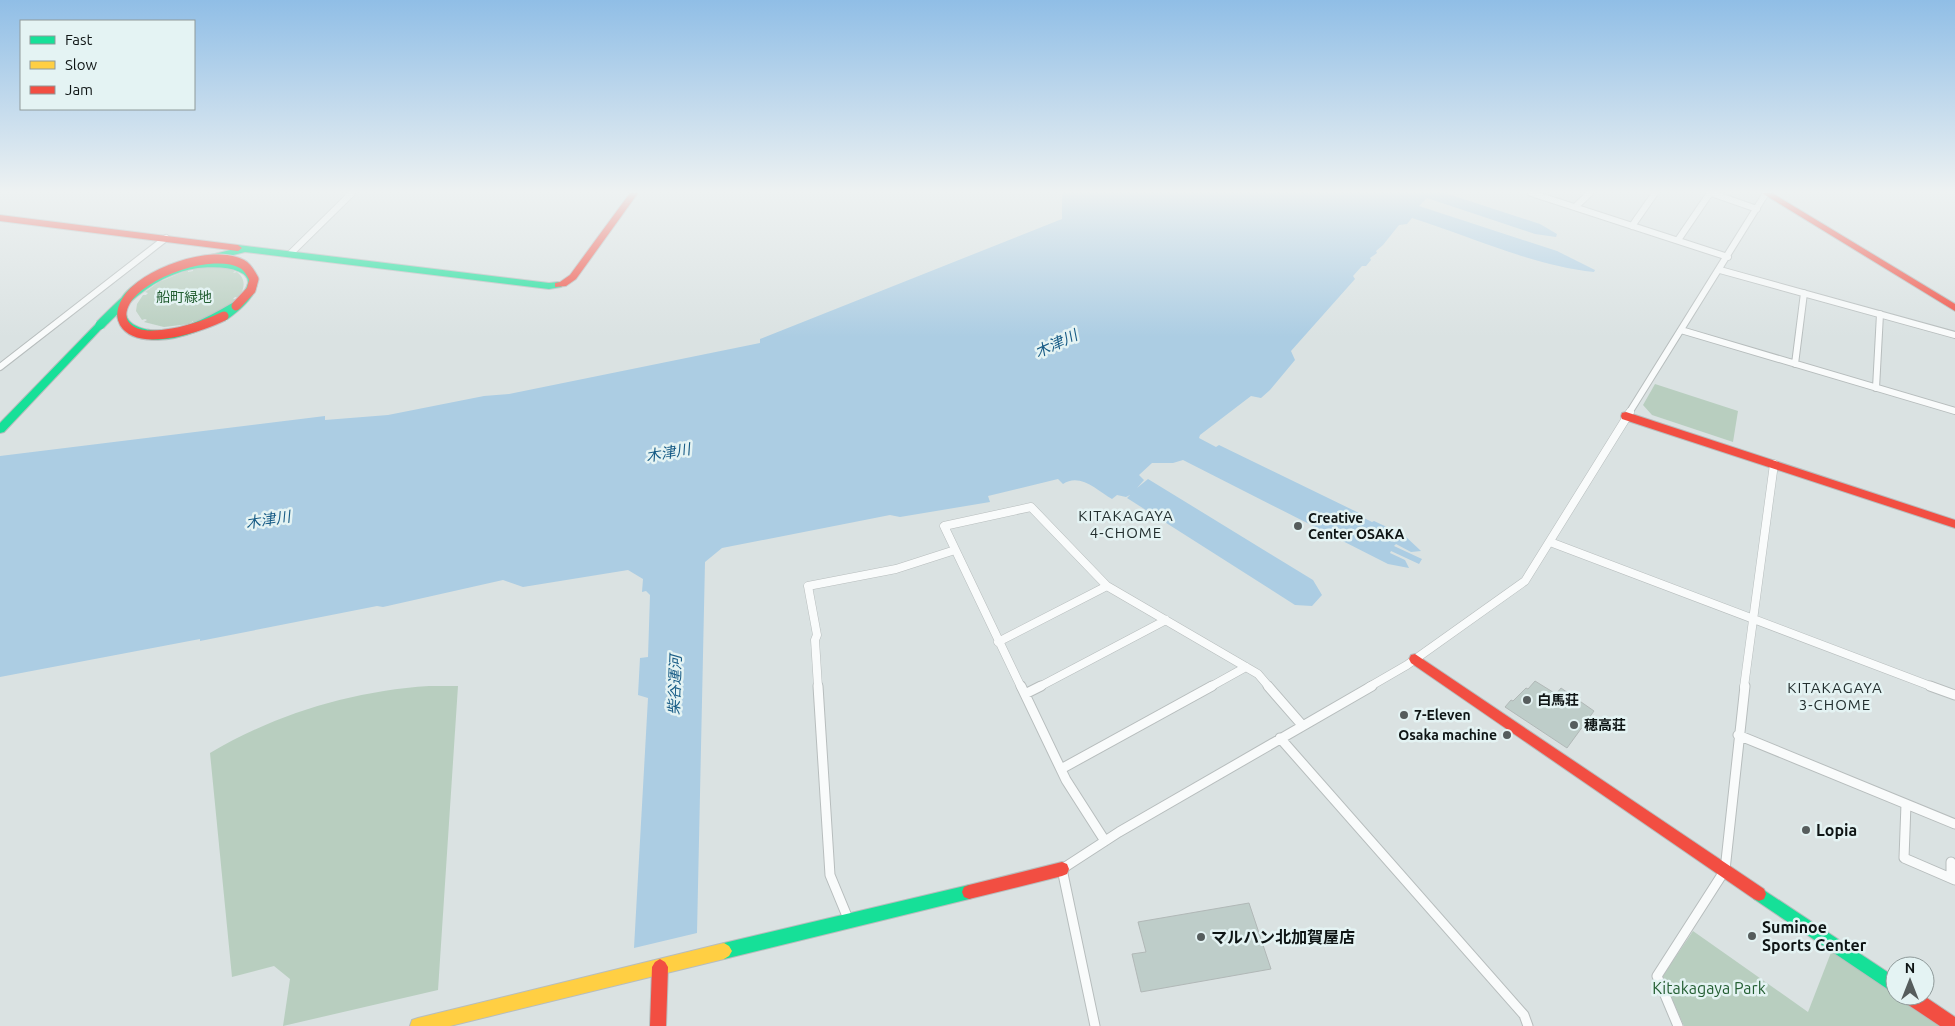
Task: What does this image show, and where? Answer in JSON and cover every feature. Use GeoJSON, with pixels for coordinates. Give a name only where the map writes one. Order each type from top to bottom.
{"type":"FeatureCollection","features":[{"type":"Feature","properties":{"kind":"street"},"geometry":{"type":"LineString","coordinates":[[0,367],[162,241]]}},
{"type":"Feature","properties":{"kind":"street"},"geometry":{"type":"LineString","coordinates":[[190,241],[556,286],[563,284],[573,277],[599,241]]}},
{"type":"Feature","properties":{"kind":"street"},"geometry":{"type":"LineString","coordinates":[[290,254],[303,241]]}},
{"type":"Feature","properties":{"kind":"street"},"geometry":{"type":"LineString","coordinates":[[1681,241],[1728,257]]}},
{"type":"Feature","properties":{"kind":"street"},"geometry":{"type":"LineString","coordinates":[[418,1026],[1062,868],[1104,841],[1415,659],[1525,581],[1626,416],[1738,241]]}},
{"type":"Feature","properties":{"kind":"street"},"geometry":{"type":"LineString","coordinates":[[1845,241],[1955,308]]}},
{"type":"Feature","properties":{"kind":"street"},"geometry":{"type":"LineString","coordinates":[[0,429],[100,325],[137,289],[142,284],[148,280],[154,278],[159,275],[170,270],[195,264],[220,261],[240,265],[247,268],[254,281],[248,294],[243,302],[239,305],[235,309],[224,316],[197,328],[175,333],[146,334],[132,332],[124,324],[121,318],[121,309],[126,300],[132,293],[138,288],[144,284],[150,279],[160,274],[172,270],[196,263],[221,260],[232,261],[247,267],[254,280],[253,286],[244,301],[240,304],[235,308],[220,317],[216,319],[208,323],[198,327],[165,333],[147,333],[133,330],[128,328],[122,317],[122,308],[127,299],[133,292],[139,287],[151,278],[161,273],[173,269],[197,262],[223,259],[243,263],[249,266],[256,279],[255,286],[246,300],[237,307],[232,310],[227,314],[218,318],[210,322],[192,328],[160,332],[135,329],[130,326],[124,316],[124,307],[135,292],[153,278],[175,268],[204,259],[249,248]]}},
{"type":"Feature","properties":{"kind":"street"},"geometry":{"type":"LineString","coordinates":[[1720,270],[1955,335]]}},
{"type":"Feature","properties":{"kind":"street"},"geometry":{"type":"LineString","coordinates":[[1795,364],[1804,293]]}},
{"type":"Feature","properties":{"kind":"street"},"geometry":{"type":"LineString","coordinates":[[1876,388],[1880,314]]}},
{"type":"Feature","properties":{"kind":"street"},"geometry":{"type":"LineString","coordinates":[[1681,330],[1955,411]]}},
{"type":"Feature","properties":{"kind":"street"},"geometry":{"type":"LineString","coordinates":[[1626,416],[1955,524]]}},
{"type":"Feature","properties":{"kind":"street"},"geometry":{"type":"LineString","coordinates":[[1678,1026],[1657,976],[1725,870],[1738,735],[1774,464]]}},
{"type":"Feature","properties":{"kind":"street"},"geometry":{"type":"LineString","coordinates":[[1104,841],[1066,780],[998,642],[944,526],[1032,507],[1107,586],[1258,674],[1302,725]]}},
{"type":"Feature","properties":{"kind":"street"},"geometry":{"type":"LineString","coordinates":[[1550,542],[1955,695]]}},
{"type":"Feature","properties":{"kind":"street"},"geometry":{"type":"LineString","coordinates":[[849,921],[830,875],[815,640],[817,635],[808,586],[896,569],[955,550]]}},
{"type":"Feature","properties":{"kind":"street"},"geometry":{"type":"LineString","coordinates":[[998,642],[1107,586]]}},
{"type":"Feature","properties":{"kind":"street"},"geometry":{"type":"LineString","coordinates":[[1025,694],[1166,620]]}},
{"type":"Feature","properties":{"kind":"street"},"geometry":{"type":"LineString","coordinates":[[1415,659],[1885,979]]}},
{"type":"Feature","properties":{"kind":"street"},"geometry":{"type":"LineString","coordinates":[[1061,769],[1246,667]]}},
{"type":"Feature","properties":{"kind":"street"},"geometry":{"type":"LineString","coordinates":[[1738,735],[1955,824]]}},
{"type":"Feature","properties":{"kind":"street"},"geometry":{"type":"LineString","coordinates":[[1280,738],[1524,1016],[1528,1026]]}},
{"type":"Feature","properties":{"kind":"street"},"geometry":{"type":"LineString","coordinates":[[1906,804],[1904,858],[1953,879],[1951,862]]}},
{"type":"Feature","properties":{"kind":"street"},"geometry":{"type":"LineString","coordinates":[[1062,868],[1095,1026]]}},
{"type":"Feature","properties":{"kind":"street"},"geometry":{"type":"LineString","coordinates":[[658,1026],[660,967]]}},
{"type":"Feature","properties":{"kind":"street"},"geometry":{"type":"LineString","coordinates":[[1925,1006],[1954,1026]]}},
{"type":"Feature","properties":{"kind":"green space","name":"船町緑地"},"geometry":{"type":"Polygon","coordinates":[[[227,268],[235,271],[233,273],[237,272],[240,275],[243,287],[239,297],[233,299],[237,299],[217,313],[189,324],[164,327],[144,322],[147,320],[145,319],[142,320],[136,311],[137,304],[143,295],[148,293],[145,292],[159,282],[188,270],[188,272],[193,271],[193,269],[227,268]]]}},
{"type":"Feature","properties":{"kind":"green space"},"geometry":{"type":"Polygon","coordinates":[[[1655,384],[1738,411],[1733,442],[1652,415],[1643,405],[1655,384]]]}},
{"type":"Feature","properties":{"kind":"green space"},"geometry":{"type":"Polygon","coordinates":[[[429,686],[458,686],[438,990],[283,1026],[290,979],[274,966],[232,977],[210,753],[261,727],[315,707],[372,693],[429,686]]]}},
{"type":"Feature","properties":{"kind":"green space","name":"Kitakagaya Park"},"geometry":{"type":"Polygon","coordinates":[[[1693,931],[1808,1012],[1832,950],[1885,985],[1885,1006],[1915,1006],[1945,1026],[1684,1026],[1662,977],[1693,931]]]}},
{"type":"Feature","properties":{"kind":"water"},"geometry":{"type":"Polygon","coordinates":[[[1007,241],[1386,241],[1376,251],[1377,253],[1370,258],[1371,260],[1366,266],[1362,266],[1353,276],[1355,279],[1291,351],[1295,360],[1270,390],[1261,398],[1251,396],[1200,435],[1199,438],[1216,447],[1219,445],[1359,513],[1358,515],[1372,522],[1374,521],[1404,535],[1421,551],[1411,552],[1396,544],[1394,546],[1422,559],[1419,564],[1391,551],[1390,553],[1405,560],[1409,568],[1388,564],[1183,460],[1173,463],[1152,463],[1139,475],[1144,480],[1137,488],[1148,479],[1313,580],[1322,595],[1312,606],[1295,605],[1127,498],[1130,495],[1126,497],[1117,495],[1112,499],[1089,484],[1076,480],[1063,484],[1058,479],[988,496],[990,502],[900,517],[890,515],[722,548],[705,562],[697,933],[634,948],[648,698],[638,695],[640,658],[648,657],[650,595],[646,591],[642,592],[643,579],[628,570],[523,587],[503,580],[383,607],[377,606],[200,641],[200,639],[0,677],[0,456],[325,416],[325,420],[388,415],[484,396],[509,394],[760,343],[760,339],[1007,241]]]}},
{"type":"Feature","properties":{"kind":"water"},"geometry":{"type":"Polygon","coordinates":[[[1476,241],[1526,241],[1557,251],[1595,270],[1594,272],[1547,263],[1476,241]]]}},
{"type":"Feature","properties":{"kind":"building"},"geometry":{"type":"Polygon","coordinates":[[[1535,681],[1556,694],[1561,688],[1594,711],[1567,748],[1505,707],[1535,681]]]}},
{"type":"Feature","properties":{"kind":"building","name":"マルハン北加賀屋店"},"geometry":{"type":"Polygon","coordinates":[[[1249,903],[1271,969],[1141,992],[1132,954],[1146,952],[1138,922],[1249,903]]]}},
{"type":"Feature","properties":{"kind":"traffic: fast"},"geometry":{"type":"LineString","coordinates":[[238,248],[549,286],[558,285]]}},
{"type":"Feature","properties":{"kind":"traffic: fast"},"geometry":{"type":"LineString","coordinates":[[206,259],[242,250]]}},
{"type":"Feature","properties":{"kind":"traffic: fast"},"geometry":{"type":"LineString","coordinates":[[197,262],[162,273],[141,285],[133,292],[123,308],[122,316],[126,323],[135,330],[147,334],[173,333],[201,324],[236,306]]}},
{"type":"Feature","properties":{"kind":"traffic: fast"},"geometry":{"type":"LineString","coordinates":[[100,325],[123,302],[149,282],[169,271],[204,262],[218,262],[240,266],[249,271],[253,278],[248,294],[242,302],[224,316]]}},
{"type":"Feature","properties":{"kind":"traffic: fast"},"geometry":{"type":"LineString","coordinates":[[0,429],[100,325]]}},
{"type":"Feature","properties":{"kind":"traffic: fast"},"geometry":{"type":"LineString","coordinates":[[724,951],[969,892]]}},
{"type":"Feature","properties":{"kind":"traffic: fast"},"geometry":{"type":"LineString","coordinates":[[1759,894],[1885,979]]}},
{"type":"Feature","properties":{"kind":"traffic: slow"},"geometry":{"type":"LineString","coordinates":[[418,1026],[724,951]]}},
{"type":"Feature","properties":{"kind":"traffic: jam"},"geometry":{"type":"LineString","coordinates":[[182,241],[238,248]]}},
{"type":"Feature","properties":{"kind":"traffic: jam"},"geometry":{"type":"LineString","coordinates":[[558,285],[573,277],[599,241]]}},
{"type":"Feature","properties":{"kind":"traffic: jam"},"geometry":{"type":"LineString","coordinates":[[1845,241],[1955,308]]}},
{"type":"Feature","properties":{"kind":"traffic: jam"},"geometry":{"type":"LineString","coordinates":[[224,316],[187,330],[147,334],[130,329],[125,325],[122,313],[127,300],[141,285],[184,265],[217,259],[231,260],[242,264],[249,270],[254,279],[251,290],[236,306]]}},
{"type":"Feature","properties":{"kind":"traffic: jam"},"geometry":{"type":"LineString","coordinates":[[1626,416],[1955,524]]}},
{"type":"Feature","properties":{"kind":"traffic: jam"},"geometry":{"type":"LineString","coordinates":[[1415,659],[1759,894]]}},
{"type":"Feature","properties":{"kind":"traffic: jam"},"geometry":{"type":"LineString","coordinates":[[969,892],[1062,869]]}},
{"type":"Feature","properties":{"kind":"traffic: jam"},"geometry":{"type":"LineString","coordinates":[[658,1026],[660,967]]}},
{"type":"Feature","properties":{"kind":"traffic: jam"},"geometry":{"type":"LineString","coordinates":[[1925,1006],[1954,1026]]}},
{"type":"Feature","properties":{"kind":"place","name":"Creative Center OSAKA"},"geometry":{"type":"Point","coordinates":[1298,526]}},
{"type":"Feature","properties":{"kind":"place","name":"白馬荘"},"geometry":{"type":"Point","coordinates":[1527,700]}},
{"type":"Feature","properties":{"kind":"place","name":"7-Eleven"},"geometry":{"type":"Point","coordinates":[1404,715]}},
{"type":"Feature","properties":{"kind":"place","name":"穂高荘"},"geometry":{"type":"Point","coordinates":[1574,725]}},
{"type":"Feature","properties":{"kind":"place","name":"Osaka machine"},"geometry":{"type":"Point","coordinates":[1507,735]}},
{"type":"Feature","properties":{"kind":"place","name":"Lopia"},"geometry":{"type":"Point","coordinates":[1806,830]}},
{"type":"Feature","properties":{"kind":"place","name":"Suminoe Sports Center"},"geometry":{"type":"Point","coordinates":[1752,936]}},
{"type":"Feature","properties":{"kind":"place","name":"マルハン北加賀屋店"},"geometry":{"type":"Point","coordinates":[1201,937]}},
{"type":"Feature","properties":{"kind":"district","name":"KITAKAGAYA 4-CHOME"},"geometry":{"type":"Point","coordinates":[1126,524]}},
{"type":"Feature","properties":{"kind":"district","name":"KITAKAGAYA 3-CHOME"},"geometry":{"type":"Point","coordinates":[1835,696]}},
{"type":"Feature","properties":{"kind":"water label","name":"木津川"},"geometry":{"type":"Point","coordinates":[1056,344]}},
{"type":"Feature","properties":{"kind":"water label","name":"木津川"},"geometry":{"type":"Point","coordinates":[668,453]}},
{"type":"Feature","properties":{"kind":"water label","name":"木津川"},"geometry":{"type":"Point","coordinates":[268,520]}},
{"type":"Feature","properties":{"kind":"water label","name":"柴谷運河"},"geometry":{"type":"Point","coordinates":[675,685]}}]}
